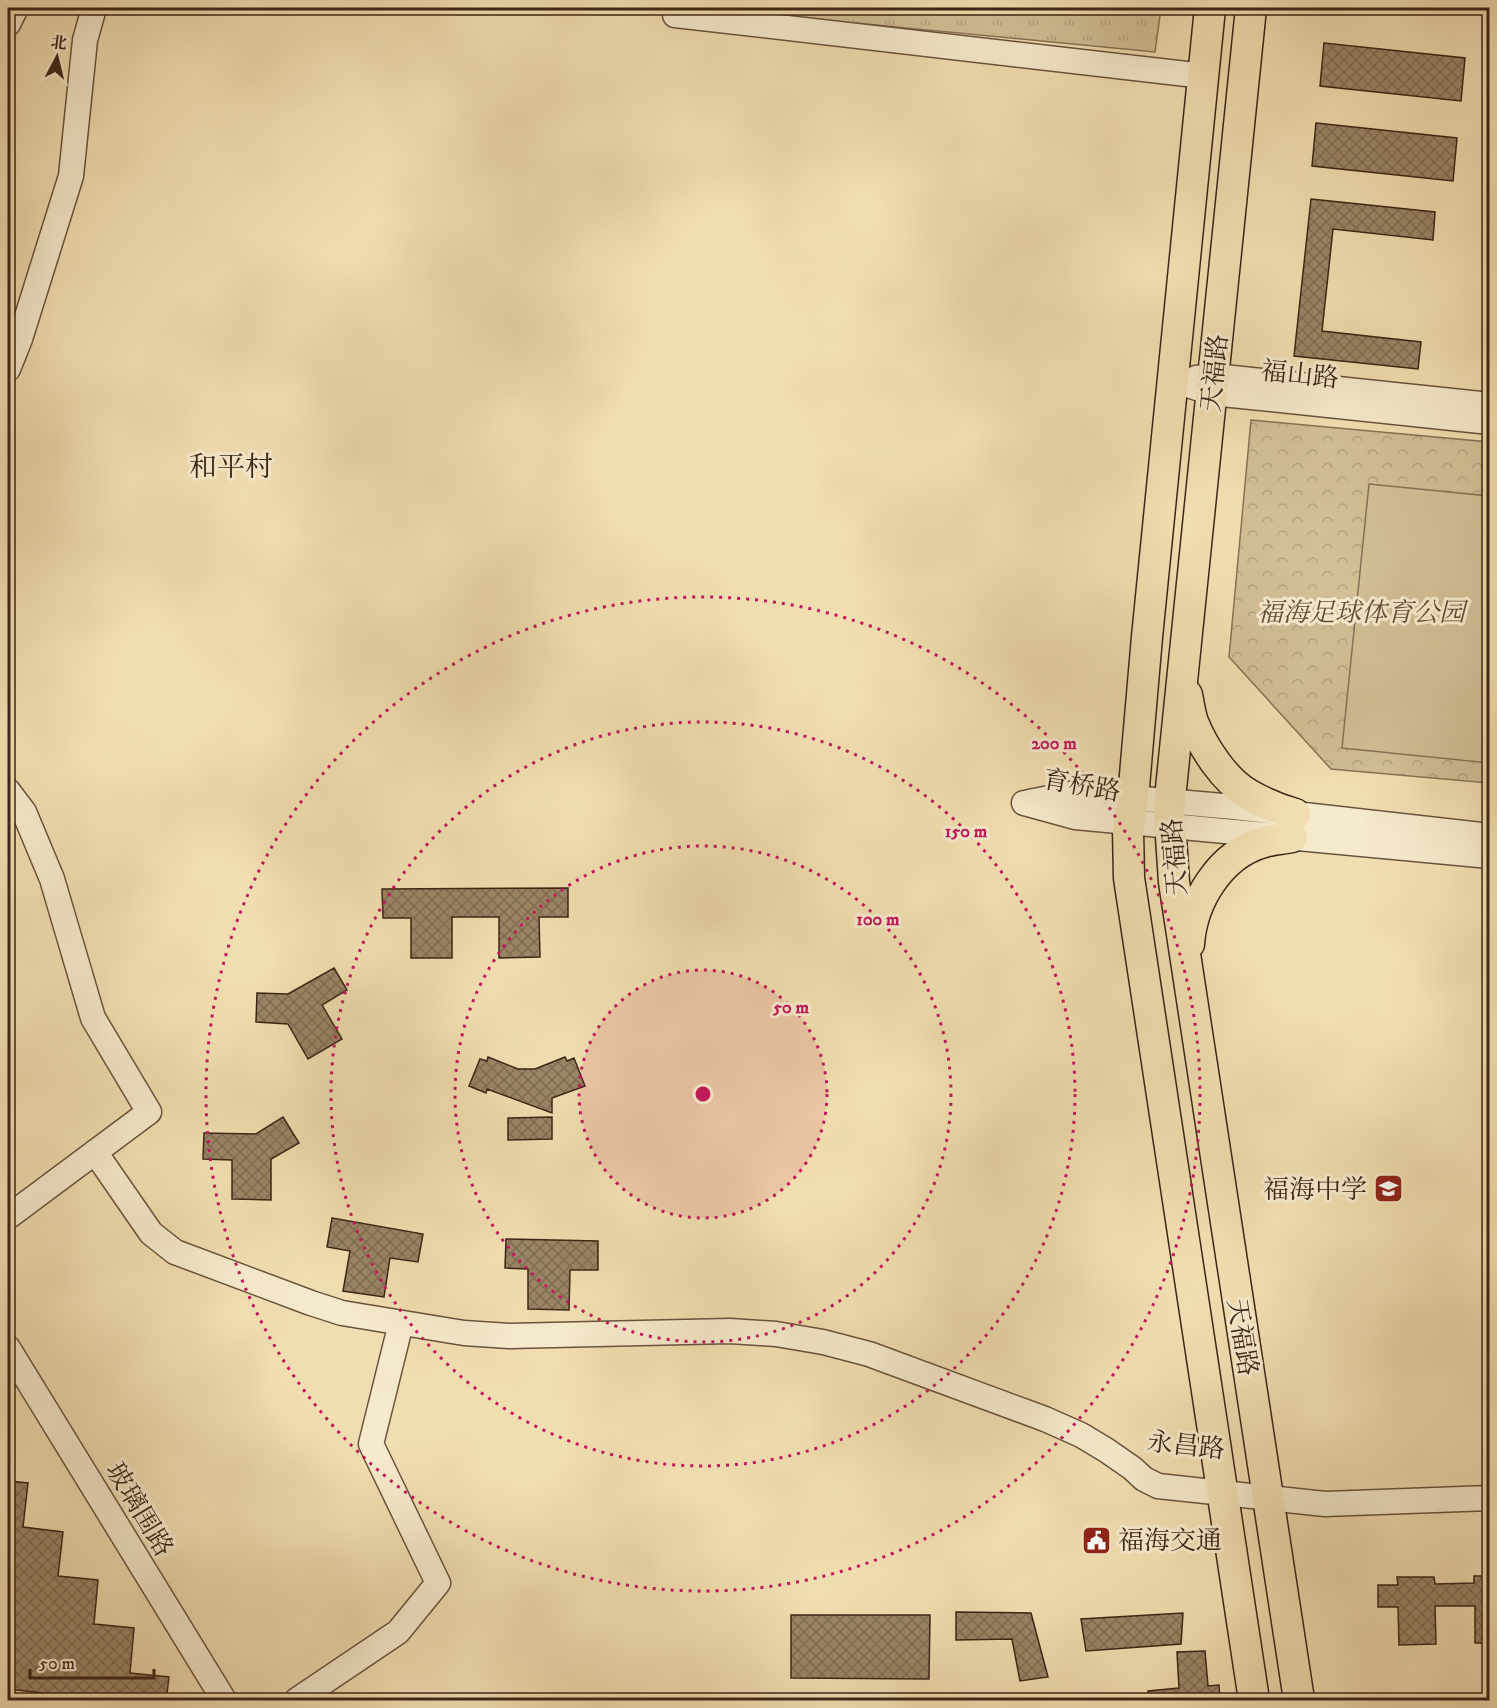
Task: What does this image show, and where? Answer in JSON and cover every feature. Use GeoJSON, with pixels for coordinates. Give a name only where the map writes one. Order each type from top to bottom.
{"type":"FeatureCollection","features":[{"type":"Feature","properties":{"kind":"main road","name":"天福路"},"geometry":{"type":"LineString","coordinates":[[1210,8],[1128,830],[1129,878],[1254,1701]]}},
{"type":"Feature","properties":{"kind":"main road","name":"天福路"},"geometry":{"type":"LineString","coordinates":[[1251,8],[1170,814],[1174,882],[1299,1701]]}},
{"type":"Feature","properties":{"kind":"main road"},"geometry":{"type":"LineString","coordinates":[[1184,662],[1192,720],[1206,749],[1224,773],[1246,793],[1267,805],[1293,826],[1241,853],[1222,867],[1208,885],[1189,935],[1187,968]]}},
{"type":"Feature","properties":{"kind":"street"},"geometry":{"type":"LineString","coordinates":[[8,24],[16,8]]}},
{"type":"Feature","properties":{"kind":"street"},"geometry":{"type":"LineString","coordinates":[[8,369],[20,339],[70,176],[85,40],[94,8]]}},
{"type":"Feature","properties":{"kind":"street"},"geometry":{"type":"LineString","coordinates":[[675,15],[1204,75]]}},
{"type":"Feature","properties":{"kind":"street","name":"福山路"},"geometry":{"type":"LineString","coordinates":[[1173,380],[1490,422]]}},
{"type":"Feature","properties":{"kind":"street","name":"福山路"},"geometry":{"type":"LineString","coordinates":[[1213,385],[1490,405]]}},
{"type":"Feature","properties":{"kind":"street"},"geometry":{"type":"LineString","coordinates":[[8,791],[24,812],[52,879],[93,1018],[149,1112],[8,1217]]}},
{"type":"Feature","properties":{"kind":"street","name":"育桥路"},"geometry":{"type":"LineString","coordinates":[[1131,810],[1293,826],[1490,836]]}},
{"type":"Feature","properties":{"kind":"street","name":"育桥路"},"geometry":{"type":"LineString","coordinates":[[1293,826],[1490,856]]}},
{"type":"Feature","properties":{"kind":"street"},"geometry":{"type":"LineString","coordinates":[[95,1152],[150,1233],[175,1252],[342,1313],[401,1323],[371,1444],[438,1583],[398,1632],[297,1701]]}},
{"type":"Feature","properties":{"kind":"street","name":"永昌路"},"geometry":{"type":"LineString","coordinates":[[401,1323],[465,1333],[508,1336],[730,1331],[776,1334],[823,1342],[868,1354],[1045,1419],[1081,1435],[1132,1468],[1221,1485],[1267,1490],[1325,1504],[1490,1498]]}},
{"type":"Feature","properties":{"kind":"street","name":"玻璃围路"},"geometry":{"type":"LineString","coordinates":[[8,1348],[224,1701]]}},
{"type":"Feature","properties":{"kind":"street","name":"永昌路"},"geometry":{"type":"LineString","coordinates":[[1267,1490],[1490,1483]]}},
{"type":"Feature","properties":{"kind":"green space"},"geometry":{"type":"Polygon","coordinates":[[[701,8],[1161,8],[1155,52],[701,8]]]}},
{"type":"Feature","properties":{"kind":"green space","name":"福海足球体育公园"},"geometry":{"type":"Polygon","coordinates":[[[1251,420],[1489,442],[1489,783],[1331,769],[1229,657],[1251,420]]]}},
{"type":"Feature","properties":{"kind":"green space"},"geometry":{"type":"Polygon","coordinates":[[[1369,484],[1489,496],[1489,763],[1342,748],[1369,484]]]}},
{"type":"Feature","properties":{"kind":"building"},"geometry":{"type":"Polygon","coordinates":[[[1324,43],[1465,58],[1461,101],[1320,86],[1324,43]]]}},
{"type":"Feature","properties":{"kind":"building"},"geometry":{"type":"Polygon","coordinates":[[[1316,123],[1457,138],[1453,181],[1312,166],[1316,123]]]}},
{"type":"Feature","properties":{"kind":"building"},"geometry":{"type":"Polygon","coordinates":[[[1311,199],[1435,212],[1433,240],[1333,229],[1322,331],[1421,342],[1418,369],[1294,356],[1311,199]]]}},
{"type":"Feature","properties":{"kind":"building"},"geometry":{"type":"Polygon","coordinates":[[[568,888],[568,917],[539,917],[540,957],[499,958],[499,917],[452,917],[452,958],[411,958],[411,918],[383,918],[382,889],[568,888]]]}},
{"type":"Feature","properties":{"kind":"building"},"geometry":{"type":"Polygon","coordinates":[[[334,968],[347,990],[322,1005],[342,1039],[308,1059],[288,1024],[256,1022],[257,993],[288,994],[334,968]]]}},
{"type":"Feature","properties":{"kind":"building"},"geometry":{"type":"Polygon","coordinates":[[[488,1057],[518,1069],[535,1069],[565,1057],[567,1061],[574,1058],[585,1086],[552,1098],[552,1113],[487,1089],[486,1093],[469,1086],[480,1059],[487,1061],[488,1057]]]}},
{"type":"Feature","properties":{"kind":"building"},"geometry":{"type":"Polygon","coordinates":[[[283,1117],[299,1143],[271,1159],[271,1200],[232,1199],[232,1160],[203,1159],[204,1133],[256,1134],[283,1117]]]}},
{"type":"Feature","properties":{"kind":"building"},"geometry":{"type":"Polygon","coordinates":[[[552,1117],[552,1139],[508,1140],[508,1118],[552,1117]]]}},
{"type":"Feature","properties":{"kind":"building"},"geometry":{"type":"Polygon","coordinates":[[[332,1218],[423,1234],[418,1262],[390,1258],[384,1297],[343,1291],[350,1251],[327,1247],[332,1218]]]}},
{"type":"Feature","properties":{"kind":"building"},"geometry":{"type":"Polygon","coordinates":[[[506,1239],[598,1241],[598,1270],[570,1270],[569,1310],[528,1309],[528,1269],[505,1268],[506,1239]]]}},
{"type":"Feature","properties":{"kind":"building"},"geometry":{"type":"Polygon","coordinates":[[[8,1481],[28,1483],[23,1527],[63,1532],[58,1576],[98,1580],[94,1624],[134,1628],[130,1673],[169,1677],[166,1701],[115,1701],[8,1689],[8,1481]]]}},
{"type":"Feature","properties":{"kind":"building"},"geometry":{"type":"Polygon","coordinates":[[[1474,1576],[1490,1576],[1490,1643],[1475,1643],[1475,1606],[1435,1606],[1436,1644],[1399,1645],[1398,1607],[1378,1607],[1378,1585],[1398,1585],[1397,1577],[1434,1577],[1435,1584],[1474,1583],[1474,1576]]]}},
{"type":"Feature","properties":{"kind":"building"},"geometry":{"type":"Polygon","coordinates":[[[956,1612],[1031,1613],[1048,1677],[1020,1681],[1012,1639],[956,1640],[956,1612]]]}},
{"type":"Feature","properties":{"kind":"building"},"geometry":{"type":"Polygon","coordinates":[[[1183,1613],[1181,1644],[1086,1651],[1081,1619],[1183,1613]]]}},
{"type":"Feature","properties":{"kind":"building"},"geometry":{"type":"Polygon","coordinates":[[[791,1615],[930,1615],[929,1679],[791,1678],[791,1615]]]}},
{"type":"Feature","properties":{"kind":"building"},"geometry":{"type":"Polygon","coordinates":[[[1205,1651],[1208,1686],[1219,1685],[1220,1701],[1148,1701],[1148,1691],[1179,1688],[1177,1652],[1205,1651]]]}},
{"type":"Feature","properties":{"kind":"place","name":"福海中学"},"geometry":{"type":"Point","coordinates":[1388,1189]}},
{"type":"Feature","properties":{"kind":"place","name":"福海交通"},"geometry":{"type":"Point","coordinates":[1097,1540]}},
{"type":"Feature","properties":{"kind":"district","name":"和平村"},"geometry":{"type":"Point","coordinates":[231,466]}}]}
